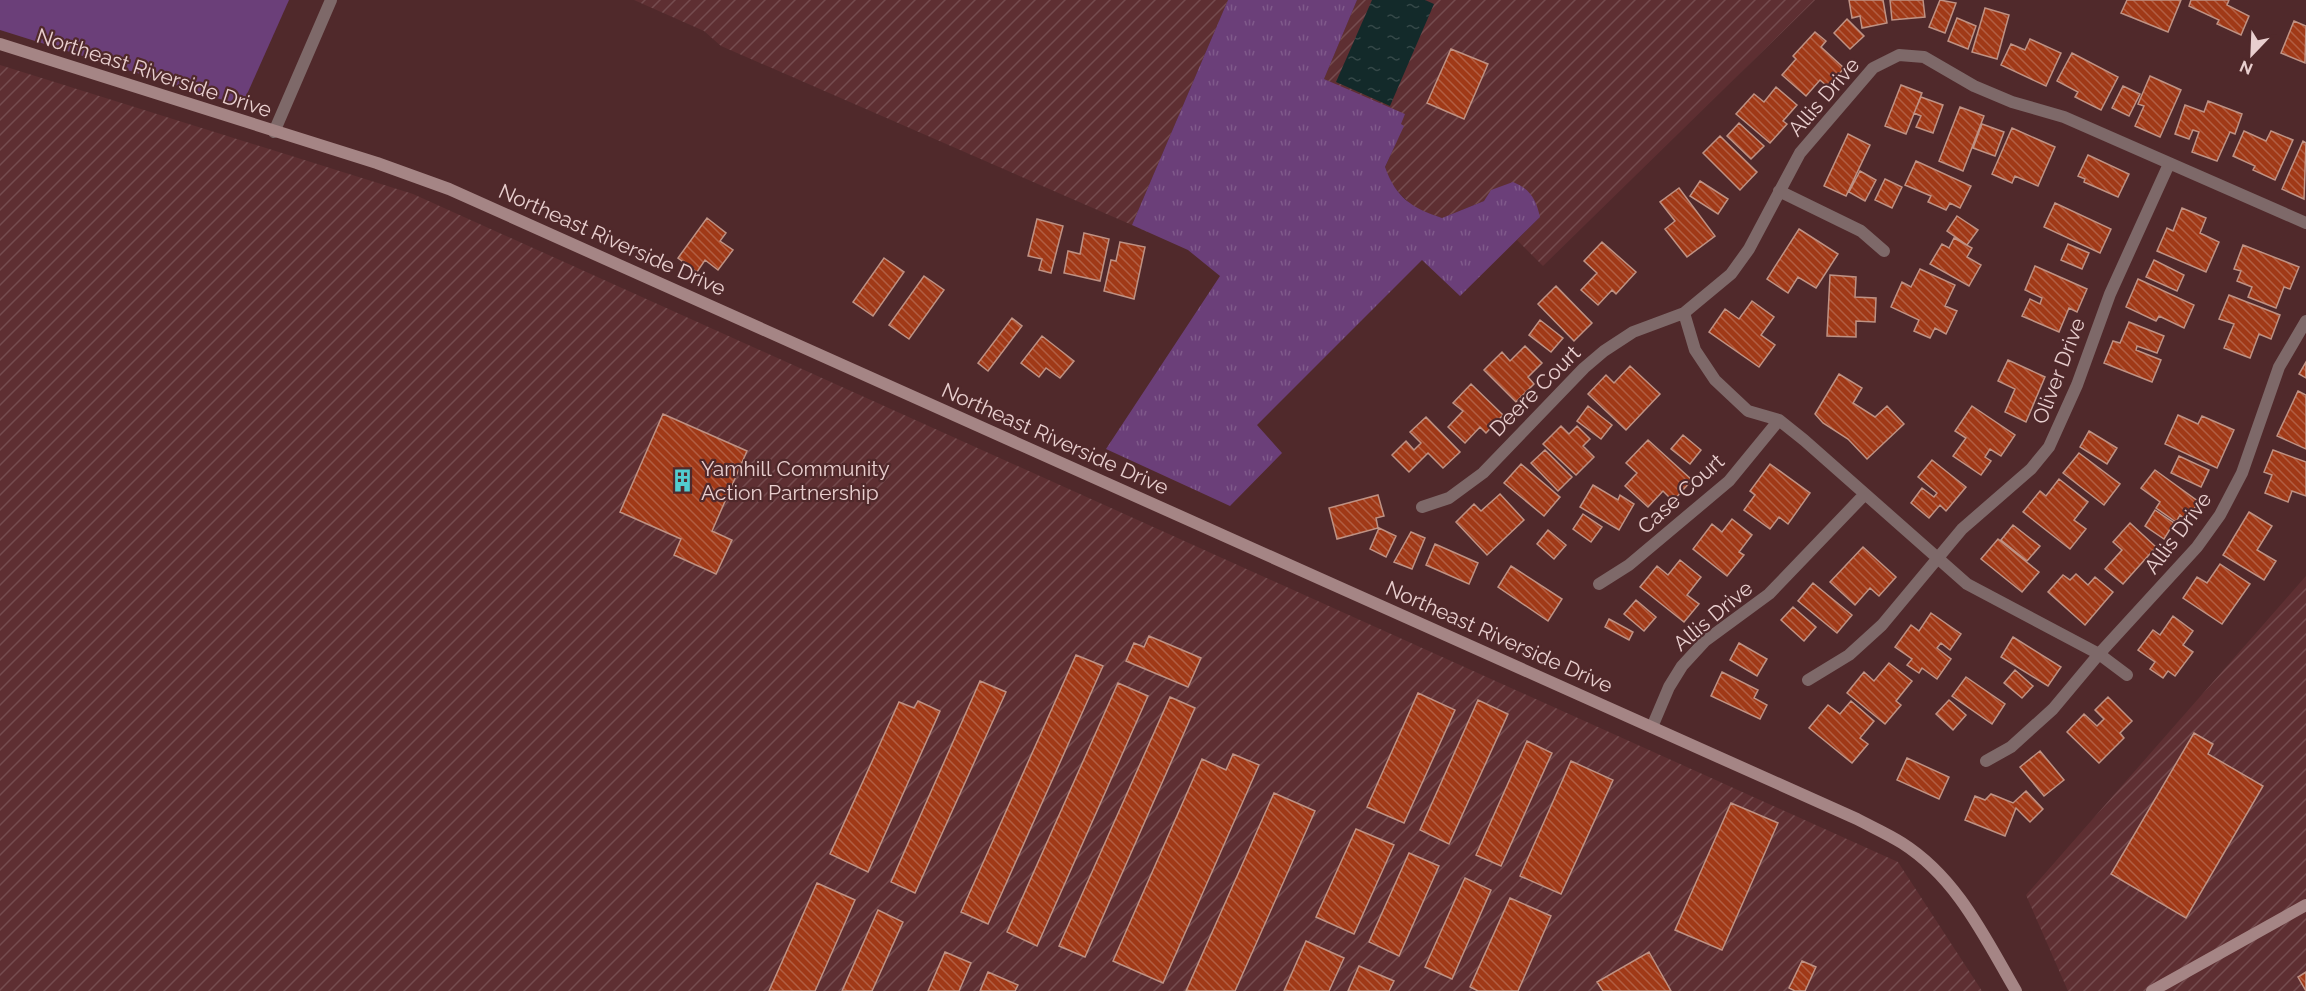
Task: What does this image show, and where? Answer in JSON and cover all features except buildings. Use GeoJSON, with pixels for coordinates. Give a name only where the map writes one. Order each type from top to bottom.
{"type":"FeatureCollection","features":[{"type":"Feature","properties":{"kind":"street"},"geometry":{"type":"LineString","coordinates":[[274,132],[331,0]]}},
{"type":"Feature","properties":{"kind":"street","name":"Northeast Riverside Drive"},"geometry":{"type":"LineString","coordinates":[[0,44],[449,189],[1857,819],[1902,843],[1941,873],[1959,895],[2016,991]]}},
{"type":"Feature","properties":{"kind":"street","name":"Allis Drive"},"geometry":{"type":"LineString","coordinates":[[1684,313],[1731,274],[1749,249],[1800,153],[1873,68],[1887,59],[1912,54],[1924,57],[1984,90],[2012,102],[2064,117],[2306,223]]}},
{"type":"Feature","properties":{"kind":"street","name":"Oliver Drive"},"geometry":{"type":"LineString","coordinates":[[1808,680],[1849,655],[1882,625],[1962,529],[2031,469],[2049,447],[2077,385],[2110,294],[2169,164]]}},
{"type":"Feature","properties":{"kind":"street"},"geometry":{"type":"LineString","coordinates":[[1779,191],[1861,231],[1884,251]]}},
{"type":"Feature","properties":{"kind":"street"},"geometry":{"type":"LineString","coordinates":[[1684,313],[1695,350],[1715,380],[1748,411],[1779,420],[1967,584],[2099,654],[2127,675]]}},
{"type":"Feature","properties":{"kind":"street","name":"Deere Court"},"geometry":{"type":"LineString","coordinates":[[1422,507],[1449,498],[1483,472],[1584,368],[1604,351],[1633,332],[1684,313]]}},
{"type":"Feature","properties":{"kind":"street","name":"Allis Drive"},"geometry":{"type":"LineString","coordinates":[[1986,761],[2011,747],[2053,710],[2099,654],[2197,547],[2220,515],[2242,473],[2279,367],[2306,321]]}},
{"type":"Feature","properties":{"kind":"street","name":"Case Court"},"geometry":{"type":"LineString","coordinates":[[1599,584],[1629,565],[1729,481],[1779,420]]}},
{"type":"Feature","properties":{"kind":"street","name":"Allis Drive"},"geometry":{"type":"LineString","coordinates":[[1652,727],[1669,687],[1682,666],[1705,641],[1769,594],[1865,494]]}},
{"type":"Feature","properties":{"kind":"street"},"geometry":{"type":"LineString","coordinates":[[2152,991],[2306,905]]}},
{"type":"Feature","properties":{"kind":"shaded area"},"geometry":{"type":"Polygon","coordinates":[[[634,0],[1228,0],[1132,225],[721,46],[704,31],[634,0]]]}},
{"type":"Feature","properties":{"kind":"shaded area"},"geometry":{"type":"Polygon","coordinates":[[[1357,0],[1815,0],[1543,266],[1517,240],[1540,217],[1484,201],[1442,218],[1415,209],[1392,185],[1385,168],[1403,126],[1324,79],[1357,0]]]}},
{"type":"Feature","properties":{"kind":"shaded area"},"geometry":{"type":"Polygon","coordinates":[[[0,65],[413,194],[1898,862],[1982,991],[0,991],[0,65]]]}},
{"type":"Feature","properties":{"kind":"shaded area"},"geometry":{"type":"Polygon","coordinates":[[[2306,576],[2306,991],[2068,991],[2026,895],[2306,576]]]}},
{"type":"Feature","properties":{"kind":"green space"},"geometry":{"type":"Polygon","coordinates":[[[0,0],[289,0],[244,101],[239,105],[0,30],[0,0]]]}},
{"type":"Feature","properties":{"kind":"green space"},"geometry":{"type":"Polygon","coordinates":[[[1228,0],[1357,0],[1324,79],[1405,114],[1401,124],[1404,126],[1385,167],[1394,187],[1414,206],[1442,218],[1484,201],[1491,190],[1513,182],[1531,195],[1540,217],[1460,296],[1422,260],[1257,425],[1282,453],[1230,506],[1106,449],[1220,276],[1188,250],[1132,225],[1228,0]]]}},
{"type":"Feature","properties":{"kind":"water"},"geometry":{"type":"Polygon","coordinates":[[[1372,0],[1425,0],[1434,4],[1390,106],[1336,82],[1372,0]]]}},
{"type":"Feature","properties":{"kind":"place","name":"Yamhill Community Action Partnership"},"geometry":{"type":"Point","coordinates":[683,481]}}]}
